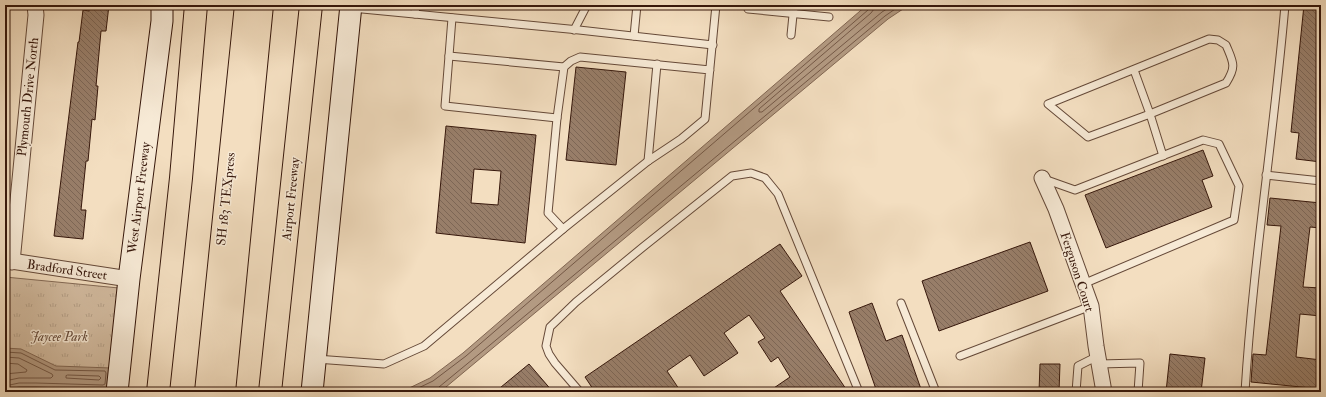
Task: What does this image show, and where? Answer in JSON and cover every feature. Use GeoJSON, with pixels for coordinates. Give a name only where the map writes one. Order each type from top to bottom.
{"type":"FeatureCollection","features":[{"type":"Feature","properties":{"kind":"highway"},"geometry":{"type":"LineString","coordinates":[[158,392],[181,178],[196,5]]}},
{"type":"Feature","properties":{"kind":"highway","name":"SH 183 TEXpress"},"geometry":{"type":"LineString","coordinates":[[206,392],[246,5]]}},
{"type":"Feature","properties":{"kind":"highway","name":"SH 183 TEXpress"},"geometry":{"type":"LineString","coordinates":[[224,392],[262,5]]}},
{"type":"Feature","properties":{"kind":"highway","name":"Airport Freeway"},"geometry":{"type":"LineString","coordinates":[[270,392],[311,5]]}},
{"type":"Feature","properties":{"kind":"main road","name":"West Airport Freeway"},"geometry":{"type":"LineString","coordinates":[[117,392],[129,279],[162,21],[162,5]]}},
{"type":"Feature","properties":{"kind":"main road"},"geometry":{"type":"LineString","coordinates":[[312,392],[350,6]]}},
{"type":"Feature","properties":{"kind":"street","name":"Plymouth Drive North"},"geometry":{"type":"LineString","coordinates":[[8,261],[36,15],[35,5]]}},
{"type":"Feature","properties":{"kind":"street","name":"Ferguson Court"},"geometry":{"type":"LineString","coordinates":[[1042,178],[1056,209],[1091,306],[1104,392]]}},
{"type":"Feature","properties":{"kind":"street","name":"Bradford Street"},"geometry":{"type":"LineString","coordinates":[[8,261],[129,279]]}},
{"type":"Feature","properties":{"kind":"lane"},"geometry":{"type":"LineString","coordinates":[[415,14],[416,5]]}},
{"type":"Feature","properties":{"kind":"lane"},"geometry":{"type":"LineString","coordinates":[[574,30],[586,5]]}},
{"type":"Feature","properties":{"kind":"lane"},"geometry":{"type":"LineString","coordinates":[[634,36],[637,5]]}},
{"type":"Feature","properties":{"kind":"lane"},"geometry":{"type":"LineString","coordinates":[[315,359],[384,364],[424,346],[563,229],[648,161],[681,139],[705,119],[716,5]]}},
{"type":"Feature","properties":{"kind":"lane"},"geometry":{"type":"LineString","coordinates":[[791,36],[794,5]]}},
{"type":"Feature","properties":{"kind":"lane"},"geometry":{"type":"LineString","coordinates":[[1245,392],[1248,339],[1285,5]]}},
{"type":"Feature","properties":{"kind":"lane"},"geometry":{"type":"LineString","coordinates":[[350,6],[713,45]]}},
{"type":"Feature","properties":{"kind":"lane"},"geometry":{"type":"LineString","coordinates":[[748,9],[829,17]]}},
{"type":"Feature","properties":{"kind":"lane"},"geometry":{"type":"LineString","coordinates":[[452,18],[445,106],[557,118]]}},
{"type":"Feature","properties":{"kind":"lane"},"geometry":{"type":"LineString","coordinates":[[1209,39],[1218,40],[1226,45],[1234,64],[1231,75],[1226,83],[1150,114],[1088,137],[1048,104],[1209,39]]}},
{"type":"Feature","properties":{"kind":"lane"},"geometry":{"type":"LineString","coordinates":[[449,56],[564,67]]}},
{"type":"Feature","properties":{"kind":"lane"},"geometry":{"type":"LineString","coordinates":[[563,229],[548,214],[557,118],[564,67],[571,61],[580,57],[710,70]]}},
{"type":"Feature","properties":{"kind":"lane"},"geometry":{"type":"LineString","coordinates":[[648,161],[657,64]]}},
{"type":"Feature","properties":{"kind":"lane"},"geometry":{"type":"LineString","coordinates":[[1134,70],[1163,156]]}},
{"type":"Feature","properties":{"kind":"lane"},"geometry":{"type":"LineString","coordinates":[[1042,178],[1076,190],[1203,140],[1220,144],[1239,186],[1234,220],[1084,284]]}},
{"type":"Feature","properties":{"kind":"lane"},"geometry":{"type":"LineString","coordinates":[[580,392],[549,354],[546,346],[550,327],[576,302],[643,246],[732,176],[750,172],[765,178],[778,194],[859,392]]}},
{"type":"Feature","properties":{"kind":"lane"},"geometry":{"type":"LineString","coordinates":[[1266,175],[1321,182]]}},
{"type":"Feature","properties":{"kind":"lane"},"geometry":{"type":"LineString","coordinates":[[900,303],[936,392]]}},
{"type":"Feature","properties":{"kind":"lane"},"geometry":{"type":"LineString","coordinates":[[960,356],[1091,306]]}},
{"type":"Feature","properties":{"kind":"lane"},"geometry":{"type":"LineString","coordinates":[[1076,392],[1078,366],[1098,360],[1140,363],[1138,392]]}},
{"type":"Feature","properties":{"kind":"green space","name":"Jaycee Park"},"geometry":{"type":"Polygon","coordinates":[[[5,277],[119,288],[108,392],[5,392],[5,277]]]}},
{"type":"Feature","properties":{"kind":"water"},"geometry":{"type":"Polygon","coordinates":[[[867,5],[909,5],[888,19],[440,392],[401,392],[430,378],[463,353],[867,5]]]}},
{"type":"Feature","properties":{"kind":"water"},"geometry":{"type":"Polygon","coordinates":[[[5,348],[21,349],[56,366],[111,368],[108,390],[19,387],[5,390],[5,348]]]}},
{"type":"Feature","properties":{"kind":"building"},"geometry":{"type":"Polygon","coordinates":[[[89,5],[109,5],[106,31],[101,31],[96,86],[98,86],[95,120],[92,119],[88,161],[86,161],[81,210],[86,210],[83,239],[54,236],[78,42],[83,10],[89,11],[89,5]]]}},
{"type":"Feature","properties":{"kind":"building"},"geometry":{"type":"Polygon","coordinates":[[[1304,5],[1321,5],[1321,96],[1317,135],[1321,135],[1321,162],[1296,159],[1299,133],[1291,132],[1304,5]]]}},
{"type":"Feature","properties":{"kind":"building"},"geometry":{"type":"Polygon","coordinates":[[[576,67],[626,72],[616,165],[566,160],[576,67]]]}},
{"type":"Feature","properties":{"kind":"building"},"geometry":{"type":"Polygon","coordinates":[[[446,126],[536,135],[525,243],[436,233],[446,126]],[[474,169],[471,203],[498,205],[501,171],[474,169]]]}},
{"type":"Feature","properties":{"kind":"building"},"geometry":{"type":"Polygon","coordinates":[[[1203,150],[1213,176],[1202,180],[1212,207],[1106,248],[1085,195],[1203,150]]]}},
{"type":"Feature","properties":{"kind":"building"},"geometry":{"type":"Polygon","coordinates":[[[1270,198],[1321,203],[1321,228],[1310,227],[1303,287],[1321,288],[1321,316],[1300,314],[1296,357],[1321,360],[1321,389],[1251,382],[1253,354],[1266,355],[1281,226],[1267,225],[1270,198]]]}},
{"type":"Feature","properties":{"kind":"building"},"geometry":{"type":"Polygon","coordinates":[[[1030,242],[1048,291],[939,331],[922,281],[1030,242]]]}},
{"type":"Feature","properties":{"kind":"building"},"geometry":{"type":"Polygon","coordinates":[[[780,244],[802,276],[780,291],[848,392],[768,392],[790,377],[778,357],[771,362],[758,342],[765,338],[749,315],[724,333],[738,353],[704,376],[690,355],[667,371],[681,392],[595,392],[585,377],[780,244]]]}},
{"type":"Feature","properties":{"kind":"building"},"geometry":{"type":"Polygon","coordinates":[[[872,303],[886,341],[902,335],[922,392],[877,392],[849,312],[872,303]]]}},
{"type":"Feature","properties":{"kind":"building"},"geometry":{"type":"Polygon","coordinates":[[[1170,354],[1205,358],[1201,392],[1166,392],[1170,354]]]}},
{"type":"Feature","properties":{"kind":"building"},"geometry":{"type":"Polygon","coordinates":[[[529,364],[553,392],[495,392],[529,364]]]}},
{"type":"Feature","properties":{"kind":"building"},"geometry":{"type":"Polygon","coordinates":[[[1040,364],[1060,364],[1059,392],[1039,392],[1040,364]]]}}]}
